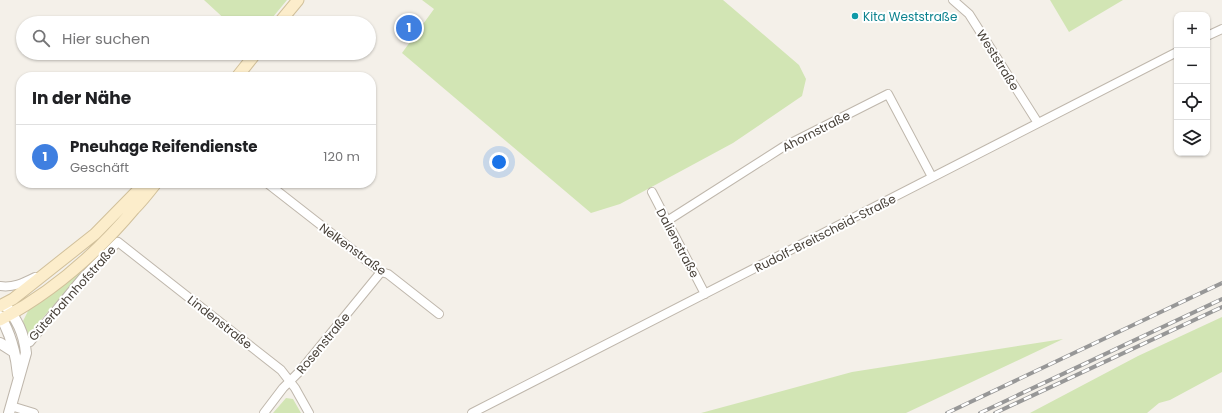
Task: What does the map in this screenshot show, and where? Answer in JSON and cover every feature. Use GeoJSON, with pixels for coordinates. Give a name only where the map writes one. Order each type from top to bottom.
{"type":"FeatureCollection","features":[{"type":"Feature","properties":{"kind":"main road"},"geometry":{"type":"LineString","coordinates":[[285,16],[298,0]]}},
{"type":"Feature","properties":{"kind":"main road"},"geometry":{"type":"LineString","coordinates":[[240,72],[250,60]]}},
{"type":"Feature","properties":{"kind":"main road","name":"Güterbahnhofstraße"},"geometry":{"type":"LineString","coordinates":[[1,303],[13,299],[65,259],[95,234],[140,188]]}},
{"type":"Feature","properties":{"kind":"main road","name":"Güterbahnhofstraße"},"geometry":{"type":"LineString","coordinates":[[12,314],[63,278],[101,245],[118,228],[152,188]]}},
{"type":"Feature","properties":{"kind":"main road"},"geometry":{"type":"LineString","coordinates":[[1,318],[12,314]]}},
{"type":"Feature","properties":{"kind":"street","name":"Weststraße"},"geometry":{"type":"LineString","coordinates":[[953,0],[969,14],[1038,123]]}},
{"type":"Feature","properties":{"kind":"street"},"geometry":{"type":"LineString","coordinates":[[1210,35],[1222,29]]}},
{"type":"Feature","properties":{"kind":"street","name":"Rudolf-Breitscheid-Straße"},"geometry":{"type":"LineString","coordinates":[[472,413],[1174,54]]}},
{"type":"Feature","properties":{"kind":"street","name":"Ahornstraße"},"geometry":{"type":"LineString","coordinates":[[667,221],[783,148],[888,94],[932,177]]}},
{"type":"Feature","properties":{"kind":"street","name":"Nelkenstraße"},"geometry":{"type":"LineString","coordinates":[[273,188],[381,272],[388,274],[439,314]]}},
{"type":"Feature","properties":{"kind":"street","name":"Dalienstraße"},"geometry":{"type":"LineString","coordinates":[[652,192],[705,294]]}},
{"type":"Feature","properties":{"kind":"street","name":"Güterbahnhofstraße"},"geometry":{"type":"LineString","coordinates":[[25,343],[30,342],[83,277],[118,242]]}},
{"type":"Feature","properties":{"kind":"street","name":"Lindenstraße"},"geometry":{"type":"LineString","coordinates":[[118,242],[281,370],[290,380],[309,413]]}},
{"type":"Feature","properties":{"kind":"street"},"geometry":{"type":"LineString","coordinates":[[0,286],[12,287],[23,283],[65,259]]}},
{"type":"Feature","properties":{"kind":"street","name":"Rosenstraße"},"geometry":{"type":"LineString","coordinates":[[264,413],[381,272]]}},
{"type":"Feature","properties":{"kind":"street","name":"Güterbahnhofstraße"},"geometry":{"type":"LineString","coordinates":[[1,303],[12,314],[18,323],[25,343],[26,353],[10,410]]}},
{"type":"Feature","properties":{"kind":"street","name":"Güterbahnhofstraße"},"geometry":{"type":"LineString","coordinates":[[1,318],[7,329],[14,352],[18,379]]}},
{"type":"Feature","properties":{"kind":"street"},"geometry":{"type":"LineString","coordinates":[[0,343],[14,352]]}},
{"type":"Feature","properties":{"kind":"street"},"geometry":{"type":"LineString","coordinates":[[10,410],[34,413]]}},
{"type":"Feature","properties":{"kind":"green space"},"geometry":{"type":"Polygon","coordinates":[[[204,0],[287,0],[274,16],[221,16],[204,0]]]}},
{"type":"Feature","properties":{"kind":"green space"},"geometry":{"type":"Polygon","coordinates":[[[422,0],[723,0],[799,65],[806,79],[802,96],[733,143],[620,204],[591,213],[402,53],[434,9],[422,0]]]}},
{"type":"Feature","properties":{"kind":"green space"},"geometry":{"type":"Polygon","coordinates":[[[1050,0],[1123,0],[1069,32],[1050,0]]]}},
{"type":"Feature","properties":{"kind":"green space"},"geometry":{"type":"Polygon","coordinates":[[[115,235],[116,239],[80,275],[27,336],[23,321],[30,307],[115,235]]]}},
{"type":"Feature","properties":{"kind":"green space"},"geometry":{"type":"Polygon","coordinates":[[[1222,317],[1222,372],[1170,400],[1159,403],[1147,413],[1030,413],[1138,356],[1222,317]]]}},
{"type":"Feature","properties":{"kind":"green space"},"geometry":{"type":"Polygon","coordinates":[[[1063,339],[906,413],[701,413],[852,372],[1063,339]]]}},
{"type":"Feature","properties":{"kind":"green space"},"geometry":{"type":"Polygon","coordinates":[[[286,398],[293,399],[301,413],[273,413],[286,398]]]}},
{"type":"Feature","properties":{"kind":"railway"},"geometry":{"type":"LineString","coordinates":[[947,413],[1222,283]]}},
{"type":"Feature","properties":{"kind":"railway"},"geometry":{"type":"LineString","coordinates":[[980,413],[1222,299]]}},
{"type":"Feature","properties":{"kind":"railway"},"geometry":{"type":"LineString","coordinates":[[995,413],[1222,307]]}},
{"type":"Feature","properties":{"kind":"place","name":"Kita Weststraße"},"geometry":{"type":"Point","coordinates":[855,16]}},
{"type":"Feature","properties":{"kind":"place","name":"Pneuhage Reifendienste"},"geometry":{"type":"Point","coordinates":[409,28]}}]}
